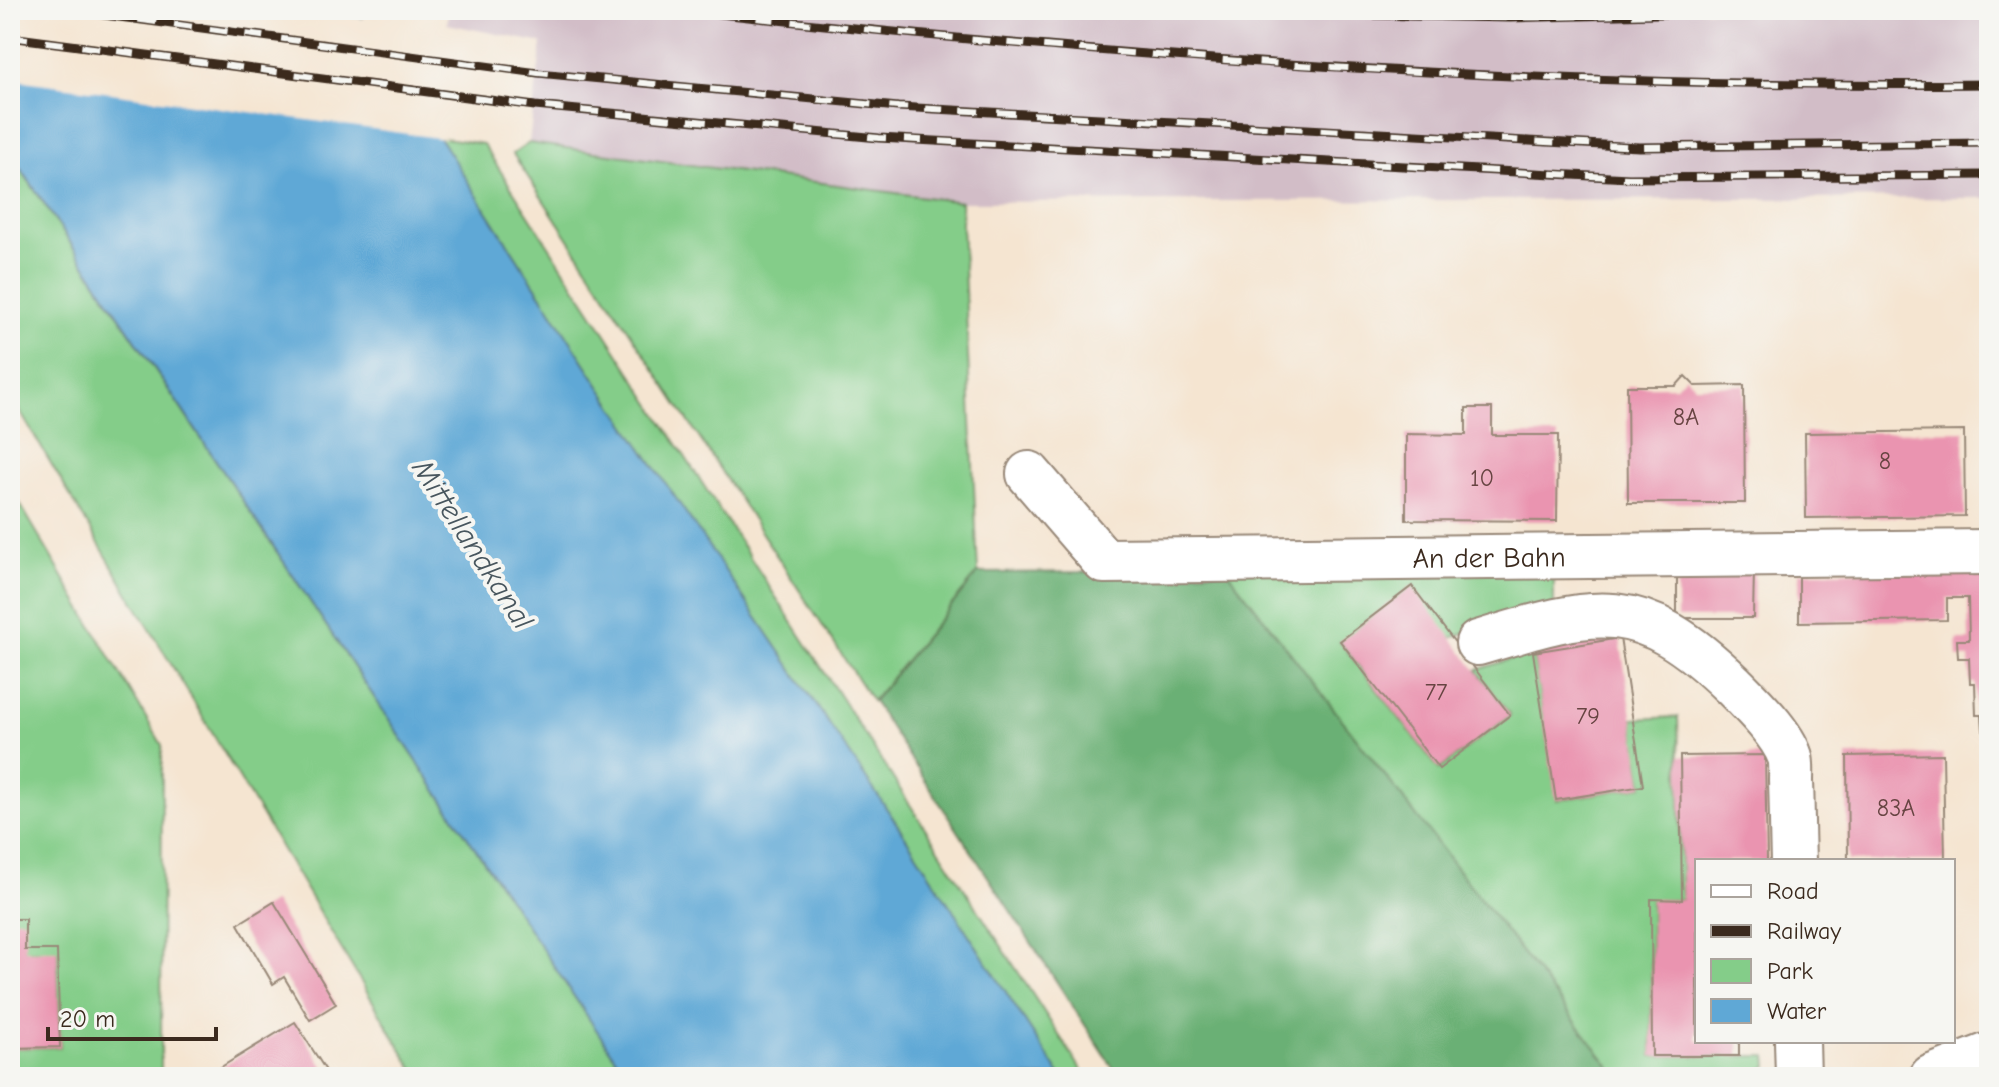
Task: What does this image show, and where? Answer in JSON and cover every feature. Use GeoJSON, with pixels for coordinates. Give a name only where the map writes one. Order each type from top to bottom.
{"type":"FeatureCollection","features":[{"type":"Feature","properties":{"kind":"street","name":"An der Bahn"},"geometry":{"type":"LineString","coordinates":[[1029,474],[1104,561],[1989,552]]}},
{"type":"Feature","properties":{"kind":"street"},"geometry":{"type":"LineString","coordinates":[[1478,643],[1550,621],[1606,613],[1650,623],[1678,639],[1712,665],[1763,714],[1790,757],[1793,859]]}},
{"type":"Feature","properties":{"kind":"street"},"geometry":{"type":"LineString","coordinates":[[1797,1043],[1798,1077]]}},
{"type":"Feature","properties":{"kind":"street"},"geometry":{"type":"LineString","coordinates":[[1932,1077],[1989,1055]]}},
{"type":"Feature","properties":{"kind":"shaded area"},"geometry":{"type":"Polygon","coordinates":[[[449,10],[1989,10],[1989,198],[961,202],[528,150],[542,43],[447,24],[449,10]]]}},
{"type":"Feature","properties":{"kind":"green space"},"geometry":{"type":"Polygon","coordinates":[[[439,137],[483,144],[1086,1077],[1061,1077],[895,821],[599,385],[439,137]]]}},
{"type":"Feature","properties":{"kind":"green space"},"geometry":{"type":"Polygon","coordinates":[[[529,143],[961,202],[978,573],[872,701],[513,154],[529,143]]]}},
{"type":"Feature","properties":{"kind":"green space"},"geometry":{"type":"Polygon","coordinates":[[[10,153],[628,1077],[418,1077],[10,395],[10,153]]]}},
{"type":"Feature","properties":{"kind":"green space"},"geometry":{"type":"Polygon","coordinates":[[[10,487],[162,745],[161,1077],[10,1077],[10,1048],[60,1047],[57,951],[25,950],[10,919],[10,487]]]}},
{"type":"Feature","properties":{"kind":"green space"},"geometry":{"type":"Polygon","coordinates":[[[1554,568],[1554,606],[1506,617],[1451,638],[1340,642],[1439,769],[1510,715],[1476,670],[1533,652],[1557,800],[1643,786],[1632,719],[1678,717],[1682,900],[1651,900],[1652,1056],[1767,1056],[1768,1066],[1747,1077],[1618,1077],[1227,571],[1554,568]]]}},
{"type":"Feature","properties":{"kind":"green space"},"geometry":{"type":"Polygon","coordinates":[[[1227,571],[1618,1077],[1119,1077],[873,701],[978,573],[1227,571]]]}},
{"type":"Feature","properties":{"kind":"water","name":"Mittellandkanal"},"geometry":{"type":"Polygon","coordinates":[[[10,10],[357,10],[599,385],[895,821],[1061,1077],[628,1077],[10,152],[10,10]]]}},
{"type":"Feature","properties":{"kind":"pier"},"geometry":{"type":"Polygon","coordinates":[[[10,10],[298,10],[367,19],[445,139],[10,79],[10,10]]]}},
{"type":"Feature","properties":{"kind":"building"},"geometry":{"type":"Polygon","coordinates":[[[1685,376],[1695,386],[1744,385],[1745,503],[1628,503],[1627,386],[1676,386],[1685,376]]]}},
{"type":"Feature","properties":{"kind":"building"},"geometry":{"type":"Polygon","coordinates":[[[1466,408],[1492,408],[1492,435],[1558,435],[1557,521],[1406,520],[1406,434],[1466,435],[1466,408]]]}},
{"type":"Feature","properties":{"kind":"building"},"geometry":{"type":"Polygon","coordinates":[[[1964,431],[1965,516],[1806,518],[1805,433],[1964,431]]]}},
{"type":"Feature","properties":{"kind":"building"},"geometry":{"type":"Polygon","coordinates":[[[1677,568],[1754,568],[1753,618],[1677,618],[1677,568]]]}},
{"type":"Feature","properties":{"kind":"building"},"geometry":{"type":"Polygon","coordinates":[[[1989,570],[1989,730],[1983,730],[1982,715],[1976,715],[1975,683],[1970,683],[1969,658],[1958,658],[1957,640],[1969,640],[1968,598],[1947,598],[1947,620],[1799,622],[1799,572],[1989,570]]]}},
{"type":"Feature","properties":{"kind":"building"},"geometry":{"type":"Polygon","coordinates":[[[1412,586],[1510,715],[1439,769],[1340,641],[1412,586]]]}},
{"type":"Feature","properties":{"kind":"building"},"geometry":{"type":"Polygon","coordinates":[[[1620,638],[1643,786],[1556,800],[1533,652],[1620,638]]]}},
{"type":"Feature","properties":{"kind":"building"},"geometry":{"type":"Polygon","coordinates":[[[1943,754],[1945,859],[1848,859],[1847,756],[1943,754]]]}},
{"type":"Feature","properties":{"kind":"building"},"geometry":{"type":"Polygon","coordinates":[[[1765,755],[1767,859],[1695,859],[1695,1043],[1739,1043],[1739,1056],[1652,1056],[1651,899],[1682,900],[1680,756],[1765,755]]]}},
{"type":"Feature","properties":{"kind":"building"},"geometry":{"type":"Polygon","coordinates":[[[274,902],[336,1004],[310,1020],[284,977],[273,984],[238,924],[274,902]]]}},
{"type":"Feature","properties":{"kind":"building"},"geometry":{"type":"Polygon","coordinates":[[[10,919],[25,919],[25,950],[57,950],[60,1047],[10,1048],[10,919]]]}},
{"type":"Feature","properties":{"kind":"building"},"geometry":{"type":"Polygon","coordinates":[[[295,1022],[330,1077],[216,1077],[213,1072],[295,1022]]]}},
{"type":"Feature","properties":{"kind":"railway"},"geometry":{"type":"LineString","coordinates":[[67,10],[538,73],[898,107],[1639,147],[1989,143]]}},
{"type":"Feature","properties":{"kind":"railway"},"geometry":{"type":"LineString","coordinates":[[685,10],[1010,43],[1336,67],[1663,81],[1989,84]]}},
{"type":"Feature","properties":{"kind":"railway"},"geometry":{"type":"LineString","coordinates":[[1128,10],[1510,18],[1807,10]]}},
{"type":"Feature","properties":{"kind":"railway"},"geometry":{"type":"LineString","coordinates":[[10,37],[535,106],[879,138],[1629,178],[1989,175]]}}]}
